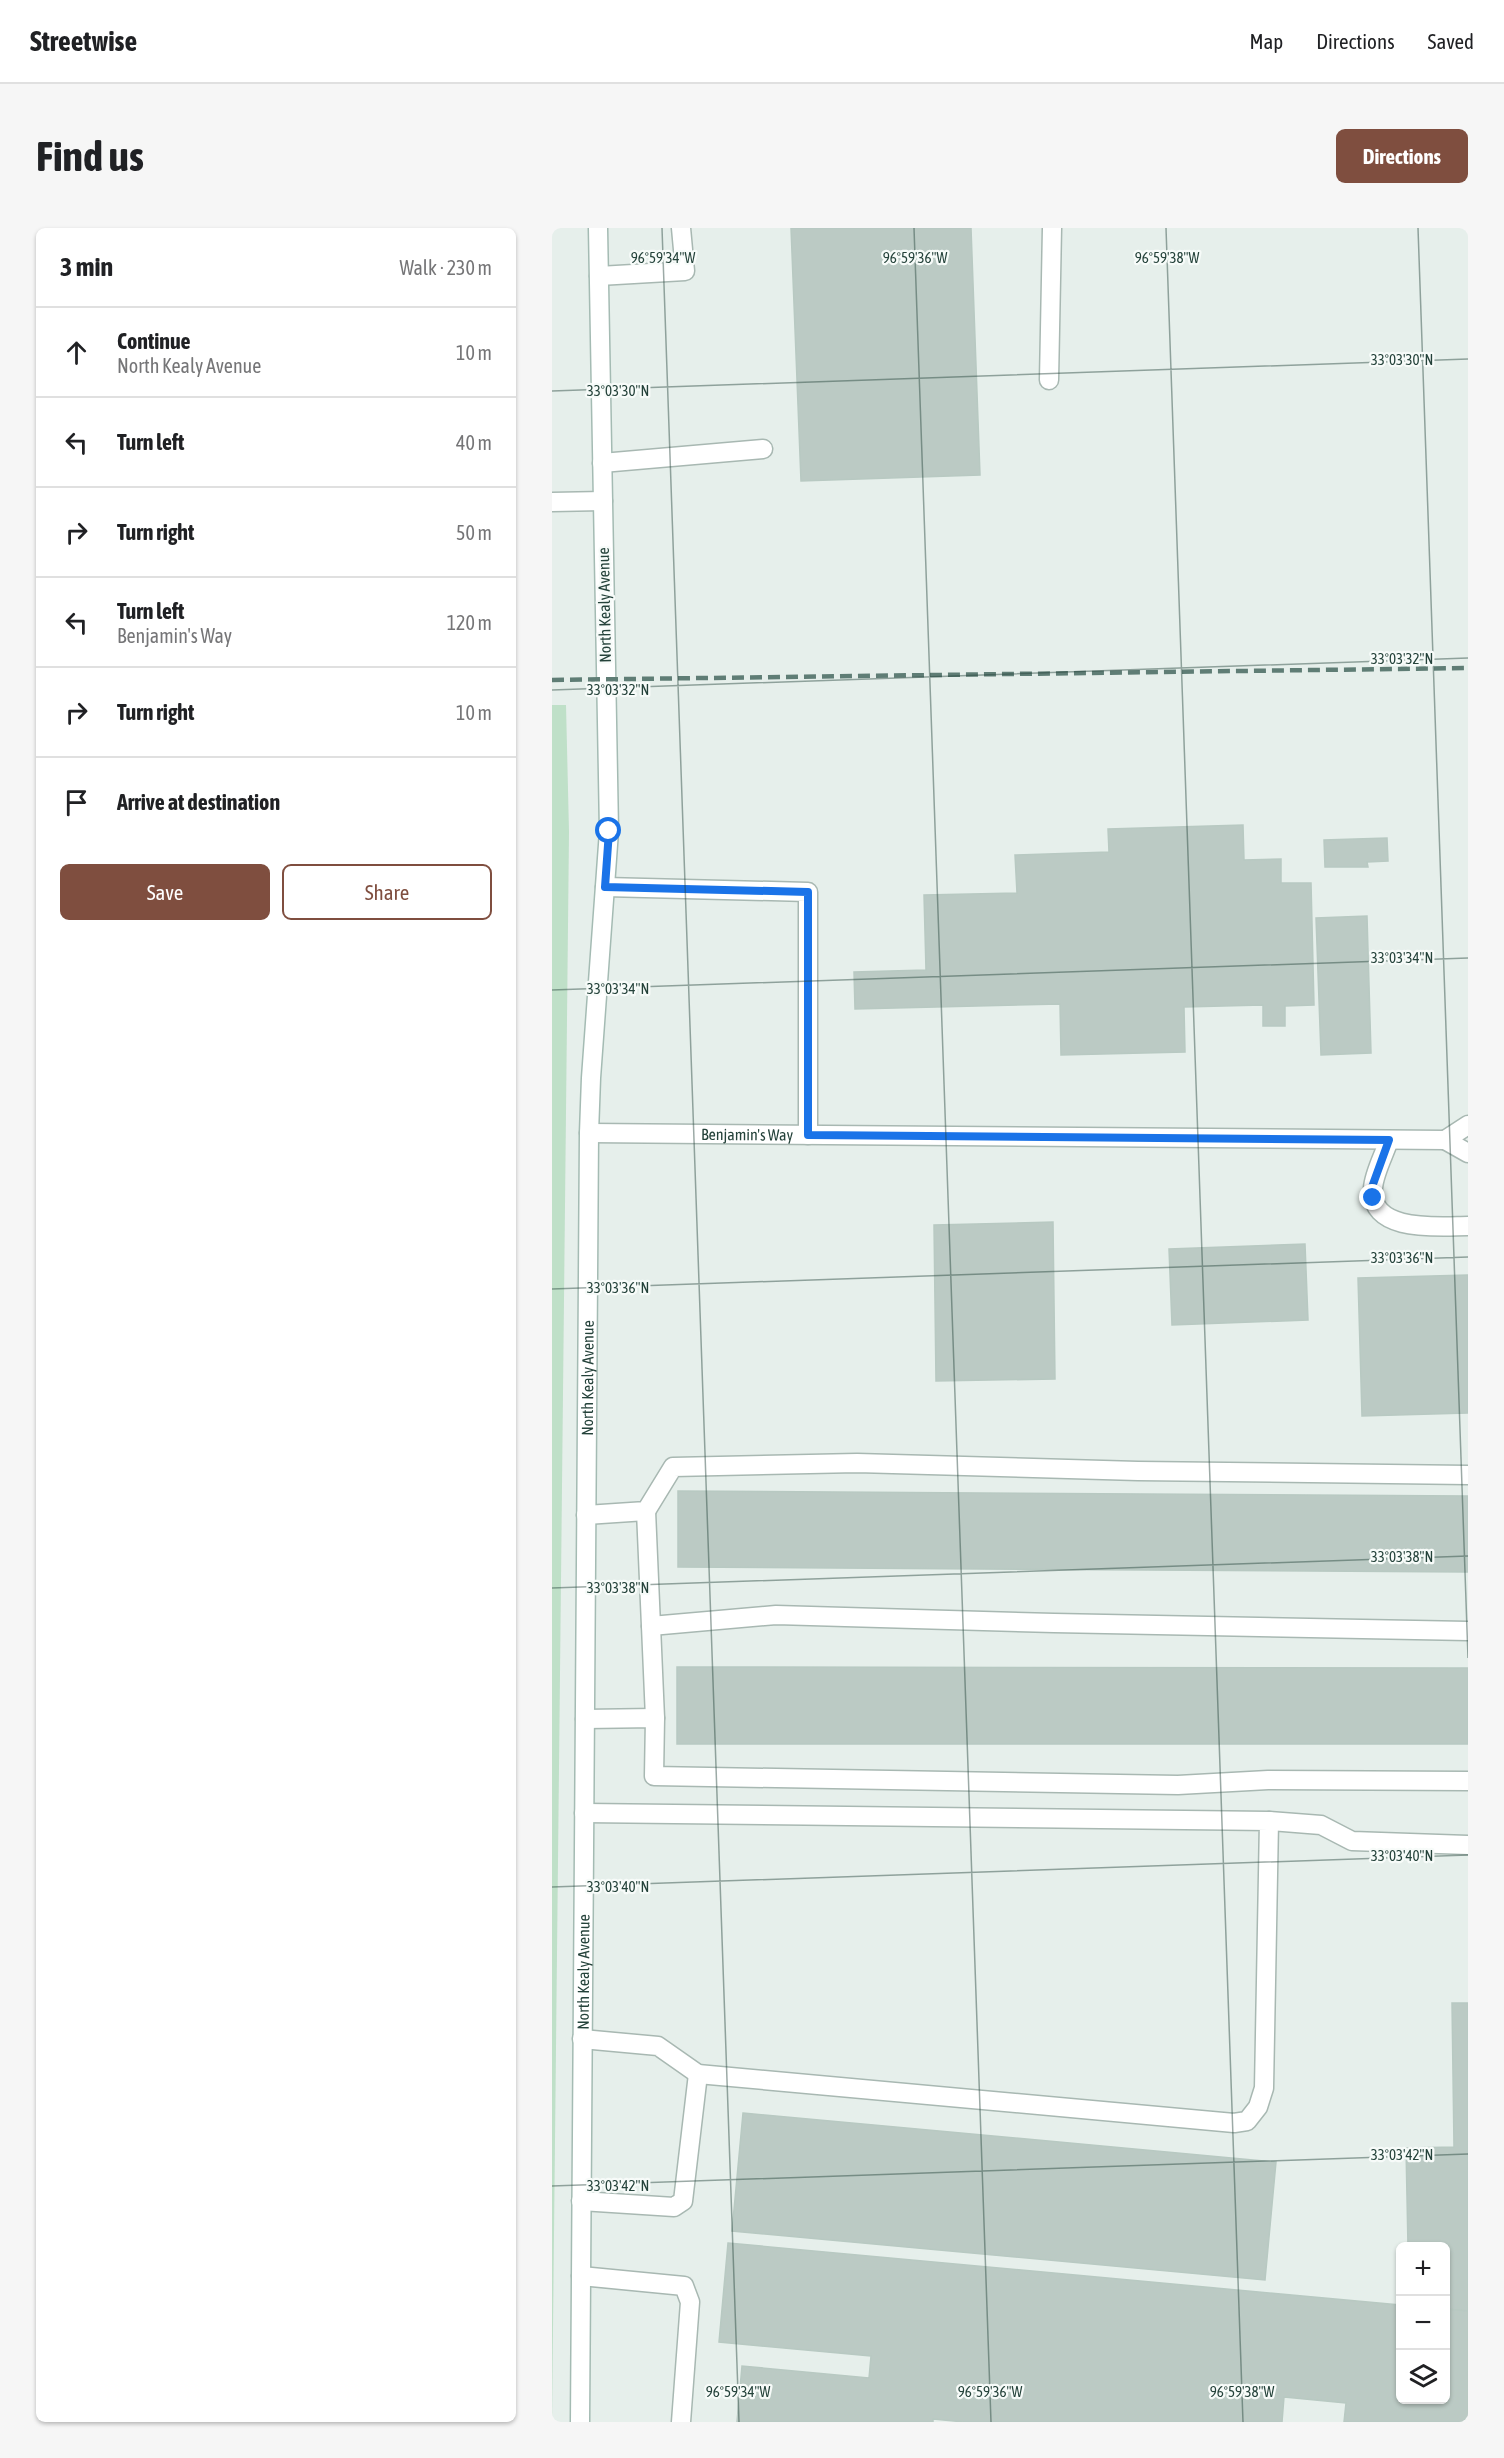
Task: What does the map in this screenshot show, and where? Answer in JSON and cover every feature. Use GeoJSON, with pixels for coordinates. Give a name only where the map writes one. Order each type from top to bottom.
{"type":"FeatureCollection","features":[{"type":"Feature","properties":{"kind":"street","name":"North Kealy Avenue"},"geometry":{"type":"LineString","coordinates":[[580,2422],[589,1133],[609,831],[598,228]]}},
{"type":"Feature","properties":{"kind":"street"},"geometry":{"type":"LineString","coordinates":[[599,276],[685,271],[681,228]]}},
{"type":"Feature","properties":{"kind":"street"},"geometry":{"type":"LineString","coordinates":[[1049,380],[1052,228]]}},
{"type":"Feature","properties":{"kind":"street"},"geometry":{"type":"LineString","coordinates":[[602,463],[763,450]]}},
{"type":"Feature","properties":{"kind":"street"},"geometry":{"type":"LineString","coordinates":[[552,502],[603,501]]}},
{"type":"Feature","properties":{"kind":"street"},"geometry":{"type":"LineString","coordinates":[[605,887],[808,892],[808,1135]]}},
{"type":"Feature","properties":{"kind":"street"},"geometry":{"type":"LineString","coordinates":[[1468,1125],[1445,1140],[1468,1153]]}},
{"type":"Feature","properties":{"kind":"street","name":"Benjamin's Way"},"geometry":{"type":"LineString","coordinates":[[589,1133],[1445,1140]]}},
{"type":"Feature","properties":{"kind":"street"},"geometry":{"type":"LineString","coordinates":[[1389,1140],[1372,1187],[1373,1198],[1390,1220],[1416,1227],[1468,1226]]}},
{"type":"Feature","properties":{"kind":"street"},"geometry":{"type":"LineString","coordinates":[[1468,1476],[1138,1471],[857,1463],[673,1467],[646,1510],[655,1718],[654,1776],[1178,1785],[1268,1780],[1468,1782]]}},
{"type":"Feature","properties":{"kind":"street"},"geometry":{"type":"LineString","coordinates":[[586,1515],[646,1510]]}},
{"type":"Feature","properties":{"kind":"street"},"geometry":{"type":"LineString","coordinates":[[651,1626],[776,1615],[1066,1624],[1468,1631]]}},
{"type":"Feature","properties":{"kind":"street"},"geometry":{"type":"LineString","coordinates":[[585,1719],[655,1718]]}},
{"type":"Feature","properties":{"kind":"street"},"geometry":{"type":"LineString","coordinates":[[584,1813],[1269,1821],[1321,1825],[1352,1841],[1468,1845]]}},
{"type":"Feature","properties":{"kind":"street"},"geometry":{"type":"LineString","coordinates":[[582,2039],[657,2046],[698,2074],[1234,2123],[1247,2121],[1258,2107],[1264,2088],[1269,1821]]}},
{"type":"Feature","properties":{"kind":"street"},"geometry":{"type":"LineString","coordinates":[[581,2201],[674,2207],[683,2201],[698,2074]]}},
{"type":"Feature","properties":{"kind":"street"},"geometry":{"type":"LineString","coordinates":[[581,2276],[684,2286],[690,2302],[681,2422]]}},
{"type":"Feature","properties":{"kind":"green space"},"geometry":{"type":"Polygon","coordinates":[[[552,705],[566,705],[569,832],[552,2422],[552,705]]]}},
{"type":"Feature","properties":{"kind":"building"},"geometry":{"type":"Polygon","coordinates":[[[791,228],[971,228],[980,475],[801,481],[791,228]]]}},
{"type":"Feature","properties":{"kind":"building"},"geometry":{"type":"Polygon","coordinates":[[[1243,825],[1244,860],[1281,859],[1281,883],[1311,883],[1314,1005],[1285,1006],[1285,1026],[1263,1026],[1263,1005],[1184,1007],[1185,1052],[1061,1055],[1060,1004],[855,1009],[854,972],[926,970],[924,895],[1017,893],[1015,855],[1109,852],[1108,829],[1243,825]]]}},
{"type":"Feature","properties":{"kind":"building"},"geometry":{"type":"Polygon","coordinates":[[[1387,838],[1388,861],[1367,862],[1368,867],[1325,867],[1324,840],[1387,838]]]}},
{"type":"Feature","properties":{"kind":"building"},"geometry":{"type":"Polygon","coordinates":[[[1367,916],[1371,1053],[1321,1055],[1316,918],[1367,916]]]}},
{"type":"Feature","properties":{"kind":"building"},"geometry":{"type":"Polygon","coordinates":[[[1053,1222],[1055,1379],[936,1381],[934,1225],[1053,1222]]]}},
{"type":"Feature","properties":{"kind":"building"},"geometry":{"type":"Polygon","coordinates":[[[1305,1244],[1308,1320],[1172,1325],[1169,1249],[1305,1244]]]}},
{"type":"Feature","properties":{"kind":"building"},"geometry":{"type":"Polygon","coordinates":[[[1468,1275],[1468,1413],[1362,1416],[1358,1278],[1468,1275]]]}},
{"type":"Feature","properties":{"kind":"building"},"geometry":{"type":"Polygon","coordinates":[[[678,1491],[1468,1496],[1468,1572],[678,1567],[678,1491]]]}},
{"type":"Feature","properties":{"kind":"building"},"geometry":{"type":"Polygon","coordinates":[[[677,1667],[1468,1668],[1468,1744],[677,1744],[677,1667]]]}},
{"type":"Feature","properties":{"kind":"building"},"geometry":{"type":"Polygon","coordinates":[[[1452,2003],[1468,2003],[1468,2311],[1450,2309],[1450,2242],[1408,2242],[1406,2148],[1454,2147],[1452,2003]]]}},
{"type":"Feature","properties":{"kind":"building"},"geometry":{"type":"Polygon","coordinates":[[[743,2113],[1276,2162],[1265,2280],[732,2231],[743,2113]]]}},
{"type":"Feature","properties":{"kind":"building"},"geometry":{"type":"Polygon","coordinates":[[[728,2243],[1396,2305],[1396,2404],[1450,2404],[1450,2309],[1468,2311],[1468,2422],[1344,2422],[1346,2403],[1284,2397],[1282,2422],[964,2422],[933,2419],[933,2422],[737,2422],[742,2366],[869,2378],[871,2356],[719,2342],[728,2243]]]}},
{"type":"Feature","properties":{"kind":"railway"},"geometry":{"type":"LineString","coordinates":[[552,680],[1468,668]]}},
{"type":"Feature","properties":{"kind":"route"},"geometry":{"type":"LineString","coordinates":[[609,831],[605,887],[808,892],[808,1135],[1389,1140],[1372,1187],[1373,1198]]}}]}
